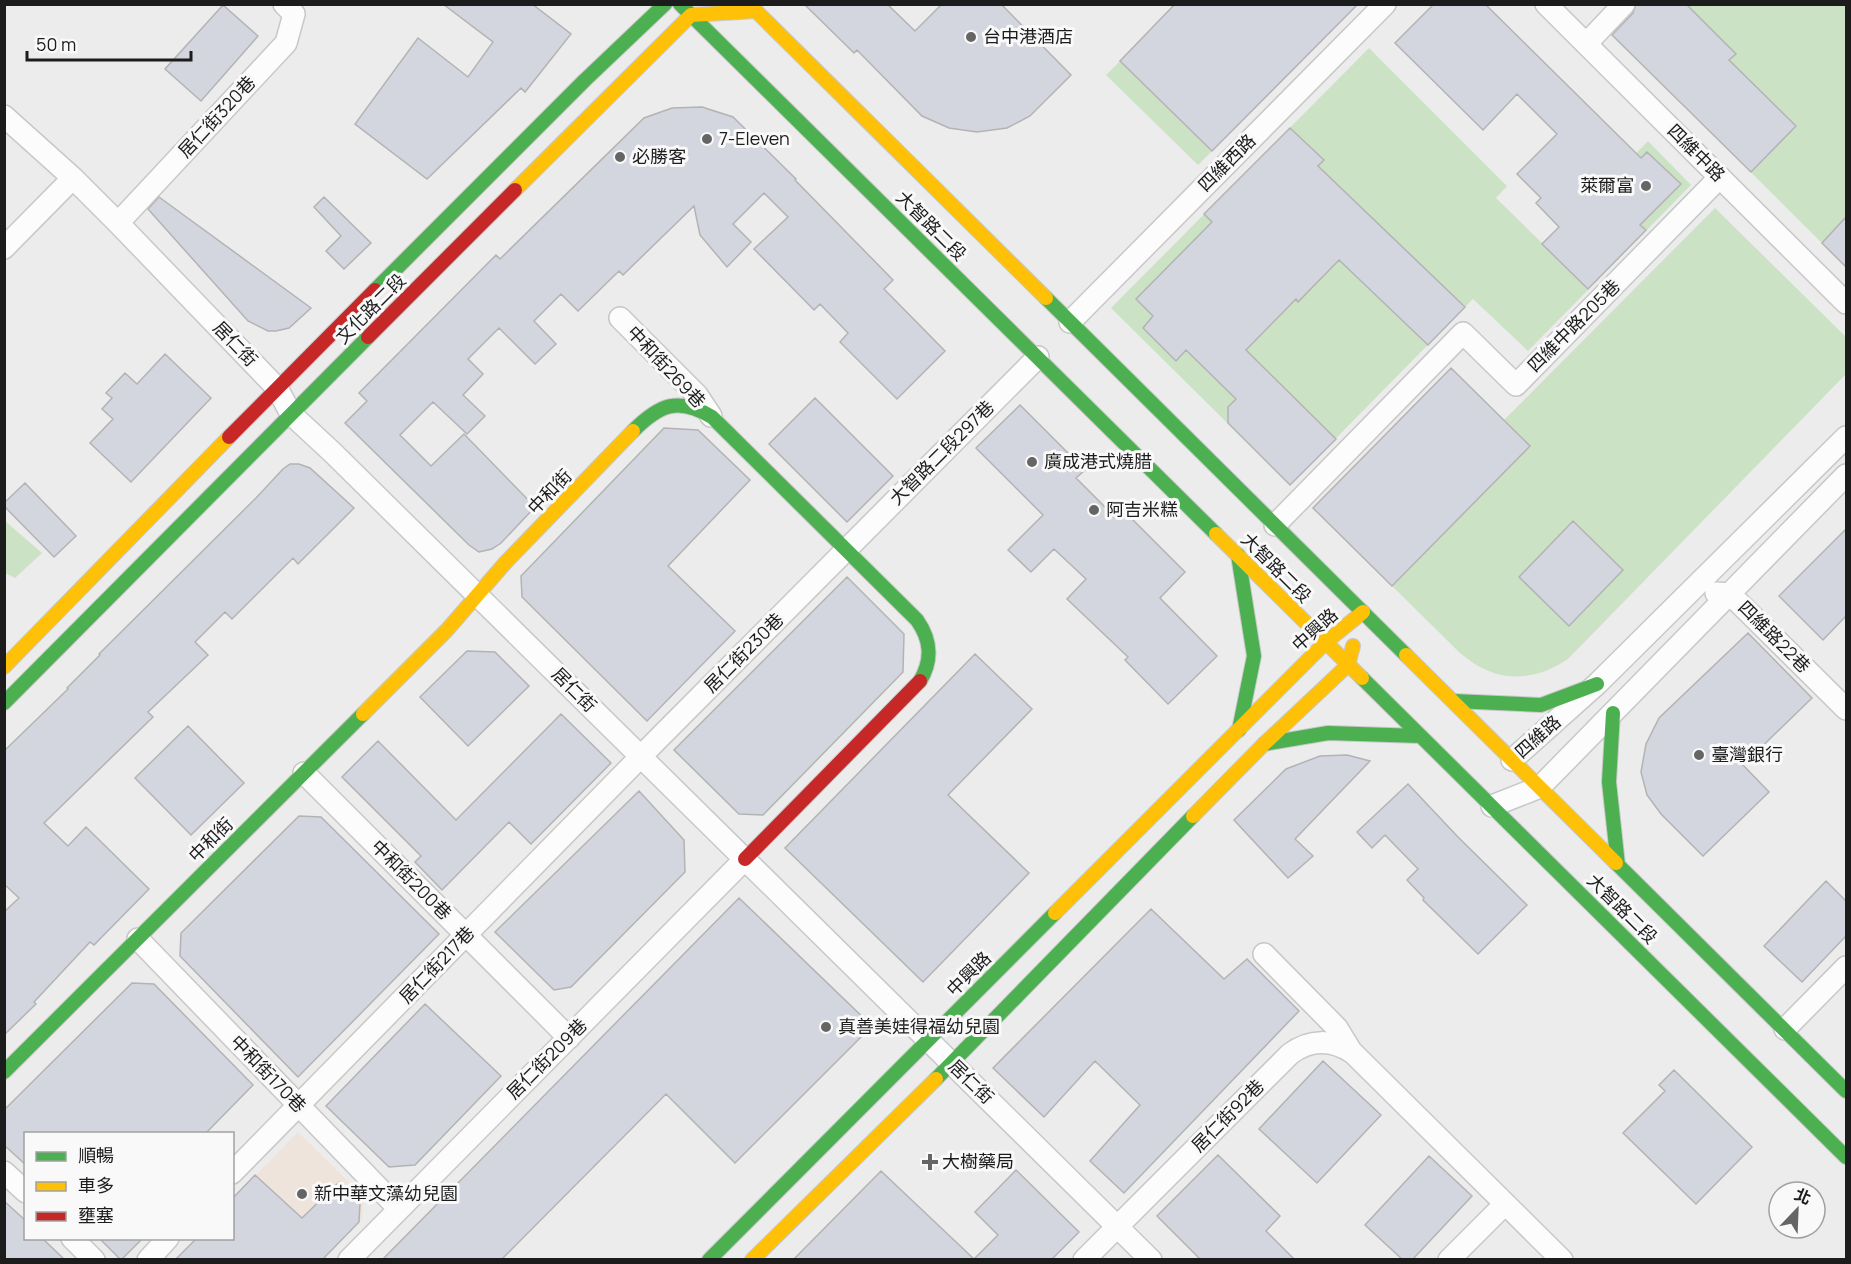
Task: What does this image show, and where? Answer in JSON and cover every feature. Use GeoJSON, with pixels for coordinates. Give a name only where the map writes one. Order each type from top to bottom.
{"type":"FeatureCollection","features":[{"type":"Feature","properties":{"kind":"street","name":"居仁街320巷"},"geometry":{"type":"LineString","coordinates":[[118,223],[286,43],[294,14],[284,4]]}},
{"type":"Feature","properties":{"kind":"street","name":"文化路二段"},"geometry":{"type":"LineString","coordinates":[[4,666],[585,80],[664,4]]}},
{"type":"Feature","properties":{"kind":"street","name":"大智路二段"},"geometry":{"type":"LineString","coordinates":[[680,4],[1420,736],[1496,797],[1846,1157]]}},
{"type":"Feature","properties":{"kind":"street"},"geometry":{"type":"LineString","coordinates":[[717,4],[755,7]]}},
{"type":"Feature","properties":{"kind":"street","name":"四維西路"},"geometry":{"type":"LineString","coordinates":[[1070,322],[1385,4]]}},
{"type":"Feature","properties":{"kind":"street","name":"四維中路"},"geometry":{"type":"LineString","coordinates":[[1546,4],[1846,303]]}},
{"type":"Feature","properties":{"kind":"street"},"geometry":{"type":"LineString","coordinates":[[1586,44],[1624,4]]}},
{"type":"Feature","properties":{"kind":"street","name":"大智路二段"},"geometry":{"type":"LineString","coordinates":[[755,7],[1453,701],[1510,765],[1540,787],[1846,1090]]}},
{"type":"Feature","properties":{"kind":"street"},"geometry":{"type":"LineString","coordinates":[[691,15],[755,7]]}},
{"type":"Feature","properties":{"kind":"street","name":"文化路二段"},"geometry":{"type":"LineString","coordinates":[[4,703],[691,15]]}},
{"type":"Feature","properties":{"kind":"street","name":"居仁街"},"geometry":{"type":"LineString","coordinates":[[4,116],[73,178],[278,388],[291,414],[333,452],[1151,1260]]}},
{"type":"Feature","properties":{"kind":"street","name":"四維中路205巷"},"geometry":{"type":"LineString","coordinates":[[1275,525],[1463,333],[1516,384],[1720,177]]}},
{"type":"Feature","properties":{"kind":"street"},"geometry":{"type":"LineString","coordinates":[[4,248],[73,178]]}},
{"type":"Feature","properties":{"kind":"street","name":"中和街269巷"},"geometry":{"type":"LineString","coordinates":[[620,318],[697,395],[712,417]]}},
{"type":"Feature","properties":{"kind":"street","name":"大智路二段297巷"},"geometry":{"type":"LineString","coordinates":[[846,550],[1038,357]]}},
{"type":"Feature","properties":{"kind":"street","name":"中和街"},"geometry":{"type":"LineString","coordinates":[[4,1072],[447,630],[506,562],[648,416],[663,407],[681,405],[702,410],[712,417],[922,627],[930,648],[926,672],[916,686],[745,859]]}},
{"type":"Feature","properties":{"kind":"street","name":"四維路"},"geometry":{"type":"LineString","coordinates":[[1510,765],[1597,684],[1846,437]]}},
{"type":"Feature","properties":{"kind":"street","name":"四維路"},"geometry":{"type":"LineString","coordinates":[[1496,797],[1540,787],[1846,475]]}},
{"type":"Feature","properties":{"kind":"street","name":"居仁街230巷"},"geometry":{"type":"LineString","coordinates":[[641,756],[846,550]]}},
{"type":"Feature","properties":{"kind":"street"},"geometry":{"type":"LineString","coordinates":[[1238,555],[1254,656],[1239,730]]}},
{"type":"Feature","properties":{"kind":"street","name":"四維路22巷"},"geometry":{"type":"LineString","coordinates":[[1689,592],[1730,594],[1846,709]]}},
{"type":"Feature","properties":{"kind":"street","name":"中興路"},"geometry":{"type":"LineString","coordinates":[[709,1260],[1326,642],[1363,612]]}},
{"type":"Feature","properties":{"kind":"street","name":"中興路"},"geometry":{"type":"LineString","coordinates":[[1348,665],[1363,612]]}},
{"type":"Feature","properties":{"kind":"street"},"geometry":{"type":"LineString","coordinates":[[752,1260],[951,1064],[1264,744],[1348,665]]}},
{"type":"Feature","properties":{"kind":"street"},"geometry":{"type":"LineString","coordinates":[[1453,701],[1541,705],[1597,684]]}},
{"type":"Feature","properties":{"kind":"street"},"geometry":{"type":"LineString","coordinates":[[1613,713],[1609,782],[1618,865]]}},
{"type":"Feature","properties":{"kind":"street"},"geometry":{"type":"LineString","coordinates":[[1264,744],[1328,733],[1420,736]]}},
{"type":"Feature","properties":{"kind":"street","name":"居仁街217巷"},"geometry":{"type":"LineString","coordinates":[[234,1171],[641,756]]}},
{"type":"Feature","properties":{"kind":"street","name":"中和街200巷"},"geometry":{"type":"LineString","coordinates":[[304,773],[569,1038]]}},
{"type":"Feature","properties":{"kind":"street","name":"居仁街209巷"},"geometry":{"type":"LineString","coordinates":[[349,1260],[745,859]]}},
{"type":"Feature","properties":{"kind":"street","name":"中和街170巷"},"geometry":{"type":"LineString","coordinates":[[138,939],[399,1209]]}},
{"type":"Feature","properties":{"kind":"street","name":"居仁街92巷"},"geometry":{"type":"LineString","coordinates":[[1264,954],[1336,1028],[1353,1053],[1562,1260]]}},
{"type":"Feature","properties":{"kind":"street"},"geometry":{"type":"LineString","coordinates":[[1785,1029],[1846,967]]}},
{"type":"Feature","properties":{"kind":"street","name":"居仁街92巷"},"geometry":{"type":"LineString","coordinates":[[1084,1260],[1298,1048],[1316,1042],[1326,1042],[1353,1053]]}},
{"type":"Feature","properties":{"kind":"street"},"geometry":{"type":"LineString","coordinates":[[4,1172],[24,1190]]}},
{"type":"Feature","properties":{"kind":"street"},"geometry":{"type":"LineString","coordinates":[[1449,1260],[1506,1204]]}},
{"type":"Feature","properties":{"kind":"street"},"geometry":{"type":"LineString","coordinates":[[73,1240],[94,1260]]}},
{"type":"Feature","properties":{"kind":"street"},"geometry":{"type":"LineString","coordinates":[[148,1260],[167,1240]]}},
{"type":"Feature","properties":{"kind":"shaded area","name":"新中華文藻幼兒園"},"geometry":{"type":"Polygon","coordinates":[[[298,1132],[364,1197],[362,1219],[323,1259],[313,1259],[240,1191],[298,1132]]]}},
{"type":"Feature","properties":{"kind":"green space"},"geometry":{"type":"Polygon","coordinates":[[[1645,5],[1846,5],[1846,267],[1614,36],[1645,5]]]}},
{"type":"Feature","properties":{"kind":"green space"},"geometry":{"type":"Polygon","coordinates":[[[1369,48],[1507,186],[1496,198],[1542,243],[1603,187],[1648,141],[1691,185],[1528,351],[1473,299],[1290,485],[1111,308],[1369,48]]]}},
{"type":"Feature","properties":{"kind":"green space"},"geometry":{"type":"Polygon","coordinates":[[[1120,61],[1212,151],[1198,165],[1106,75],[1120,61]]]}},
{"type":"Feature","properties":{"kind":"green space"},"geometry":{"type":"Polygon","coordinates":[[[1715,208],[1846,337],[1846,374],[1568,659],[1548,670],[1528,676],[1506,676],[1481,667],[1460,653],[1313,508],[1451,368],[1504,420],[1715,208]]]}},
{"type":"Feature","properties":{"kind":"green space"},"geometry":{"type":"Polygon","coordinates":[[[5,521],[42,553],[15,578],[5,573],[5,521]]]}},
{"type":"Feature","properties":{"kind":"building"},"geometry":{"type":"Polygon","coordinates":[[[443,4],[532,4],[571,34],[525,92],[521,88],[427,179],[355,124],[418,38],[468,77],[493,42],[443,4]]]}},
{"type":"Feature","properties":{"kind":"building","name":"台中港酒店"},"geometry":{"type":"Polygon","coordinates":[[[804,4],[887,4],[915,31],[942,4],[1001,4],[1071,75],[1030,116],[1007,128],[977,132],[949,128],[922,116],[857,50],[854,53],[804,4]]]}},
{"type":"Feature","properties":{"kind":"building"},"geometry":{"type":"Polygon","coordinates":[[[1175,4],[1358,4],[1212,151],[1120,61],[1175,4]]]}},
{"type":"Feature","properties":{"kind":"building"},"geometry":{"type":"Polygon","coordinates":[[[1434,4],[1485,4],[1641,158],[1647,152],[1681,184],[1640,225],[1646,230],[1588,289],[1542,244],[1559,227],[1536,203],[1541,198],[1517,174],[1557,134],[1517,94],[1483,130],[1395,43],[1434,4]]]}},
{"type":"Feature","properties":{"kind":"building"},"geometry":{"type":"Polygon","coordinates":[[[1636,4],[1686,4],[1736,54],[1729,60],[1796,126],[1751,172],[1612,35],[1633,13],[1636,4]]]}},
{"type":"Feature","properties":{"kind":"building"},"geometry":{"type":"Polygon","coordinates":[[[223,5],[258,36],[201,101],[165,69],[223,5]]]}},
{"type":"Feature","properties":{"kind":"building"},"geometry":{"type":"Polygon","coordinates":[[[702,107],[733,117],[796,179],[893,280],[884,289],[945,351],[897,399],[840,342],[848,333],[820,304],[814,310],[754,249],[788,217],[764,193],[733,224],[751,242],[727,267],[700,235],[694,206],[623,275],[619,271],[578,311],[561,294],[534,321],[556,344],[535,364],[499,328],[468,359],[483,374],[463,395],[485,416],[467,434],[433,402],[400,435],[431,466],[464,434],[535,507],[501,543],[492,549],[479,552],[469,545],[345,423],[367,401],[359,393],[496,255],[500,259],[644,118],[672,108],[702,107]]]}},
{"type":"Feature","properties":{"kind":"building"},"geometry":{"type":"Polygon","coordinates":[[[1290,128],[1324,160],[1318,166],[1465,307],[1428,345],[1339,260],[1298,302],[1296,299],[1246,350],[1336,439],[1290,485],[1228,423],[1228,407],[1236,399],[1186,350],[1176,361],[1143,328],[1153,316],[1136,299],[1212,222],[1204,214],[1290,128]]]}},
{"type":"Feature","properties":{"kind":"building"},"geometry":{"type":"Polygon","coordinates":[[[159,197],[311,308],[289,328],[276,331],[268,331],[248,321],[148,209],[159,197]]]}},
{"type":"Feature","properties":{"kind":"building"},"geometry":{"type":"Polygon","coordinates":[[[324,197],[371,243],[344,269],[326,251],[341,236],[314,207],[324,197]]]}},
{"type":"Feature","properties":{"kind":"building"},"geometry":{"type":"Polygon","coordinates":[[[1846,217],[1846,267],[1822,243],[1846,217]]]}},
{"type":"Feature","properties":{"kind":"building"},"geometry":{"type":"Polygon","coordinates":[[[165,354],[211,398],[131,482],[90,443],[113,419],[102,409],[112,398],[106,393],[125,373],[137,384],[165,354]]]}},
{"type":"Feature","properties":{"kind":"building"},"geometry":{"type":"Polygon","coordinates":[[[1451,368],[1530,446],[1392,586],[1313,508],[1451,368]]]}},
{"type":"Feature","properties":{"kind":"building"},"geometry":{"type":"Polygon","coordinates":[[[815,398],[893,476],[847,522],[769,444],[815,398]]]}},
{"type":"Feature","properties":{"kind":"building"},"geometry":{"type":"Polygon","coordinates":[[[1020,405],[1085,470],[1076,478],[1116,518],[1124,511],[1185,572],[1160,598],[1217,656],[1168,704],[1125,660],[1128,657],[1067,599],[1086,579],[1054,549],[1031,572],[1008,550],[1043,515],[976,448],[1020,405]]]}},
{"type":"Feature","properties":{"kind":"building"},"geometry":{"type":"Polygon","coordinates":[[[664,428],[698,430],[750,480],[668,566],[735,631],[647,721],[522,597],[521,576],[664,428]]]}},
{"type":"Feature","properties":{"kind":"building"},"geometry":{"type":"Polygon","coordinates":[[[290,464],[310,468],[354,508],[298,564],[293,558],[232,619],[225,612],[195,642],[208,655],[148,712],[153,717],[44,823],[68,846],[86,827],[149,889],[94,945],[90,942],[34,1002],[36,1004],[4,1035],[4,912],[19,898],[4,884],[4,751],[290,464]]]}},
{"type":"Feature","properties":{"kind":"building"},"geometry":{"type":"Polygon","coordinates":[[[25,483],[76,536],[54,557],[4,506],[4,503],[25,483]]]}},
{"type":"Feature","properties":{"kind":"building"},"geometry":{"type":"Polygon","coordinates":[[[1573,521],[1623,570],[1569,626],[1519,577],[1573,521]]]}},
{"type":"Feature","properties":{"kind":"building"},"geometry":{"type":"Polygon","coordinates":[[[1846,529],[1846,616],[1823,640],[1779,596],[1846,529]]]}},
{"type":"Feature","properties":{"kind":"building"},"geometry":{"type":"Polygon","coordinates":[[[847,577],[904,634],[903,672],[763,815],[739,814],[674,750],[847,577]]]}},
{"type":"Feature","properties":{"kind":"building","name":"臺灣銀行"},"geometry":{"type":"Polygon","coordinates":[[[1748,633],[1812,698],[1743,765],[1769,792],[1703,856],[1661,814],[1647,795],[1641,772],[1646,744],[1659,718],[1748,633]]]}},
{"type":"Feature","properties":{"kind":"building"},"geometry":{"type":"Polygon","coordinates":[[[467,651],[495,652],[529,686],[468,746],[420,697],[467,651]]]}},
{"type":"Feature","properties":{"kind":"building"},"geometry":{"type":"Polygon","coordinates":[[[975,654],[1032,709],[948,795],[1029,873],[923,982],[785,848],[975,654]]]}},
{"type":"Feature","properties":{"kind":"building"},"geometry":{"type":"Polygon","coordinates":[[[561,714],[611,763],[531,844],[509,822],[442,890],[415,862],[421,856],[342,777],[378,741],[456,820],[561,714]]]}},
{"type":"Feature","properties":{"kind":"building"},"geometry":{"type":"Polygon","coordinates":[[[188,726],[244,783],[191,835],[135,778],[188,726]]]}},
{"type":"Feature","properties":{"kind":"building"},"geometry":{"type":"Polygon","coordinates":[[[1347,755],[1370,761],[1295,839],[1313,856],[1288,878],[1234,820],[1286,769],[1320,756],[1347,755]]]}},
{"type":"Feature","properties":{"kind":"building"},"geometry":{"type":"Polygon","coordinates":[[[1408,784],[1527,905],[1478,954],[1423,900],[1424,898],[1407,880],[1418,869],[1385,835],[1372,848],[1357,832],[1408,784]]]}},
{"type":"Feature","properties":{"kind":"building"},"geometry":{"type":"Polygon","coordinates":[[[639,791],[684,840],[685,872],[571,987],[554,990],[495,932],[639,791]]]}},
{"type":"Feature","properties":{"kind":"building"},"geometry":{"type":"Polygon","coordinates":[[[299,816],[321,817],[439,934],[298,1077],[180,956],[181,933],[299,816]]]}},
{"type":"Feature","properties":{"kind":"building"},"geometry":{"type":"Polygon","coordinates":[[[1826,881],[1846,901],[1846,936],[1802,982],[1764,946],[1826,881]]]}},
{"type":"Feature","properties":{"kind":"building"},"geometry":{"type":"Polygon","coordinates":[[[739,898],[872,1026],[735,1163],[666,1094],[501,1260],[382,1260],[739,898]]]}},
{"type":"Feature","properties":{"kind":"building"},"geometry":{"type":"Polygon","coordinates":[[[1151,909],[1224,979],[1247,959],[1299,1011],[1124,1193],[1090,1161],[1140,1105],[1095,1061],[1044,1117],[993,1068],[1151,909]]]}},
{"type":"Feature","properties":{"kind":"building"},"geometry":{"type":"Polygon","coordinates":[[[132,983],[154,984],[253,1085],[207,1132],[24,1132],[24,1163],[4,1145],[4,1110],[132,983]]]}},
{"type":"Feature","properties":{"kind":"building"},"geometry":{"type":"Polygon","coordinates":[[[425,1004],[501,1076],[415,1165],[389,1167],[326,1106],[425,1004]]]}},
{"type":"Feature","properties":{"kind":"building"},"geometry":{"type":"Polygon","coordinates":[[[1323,1061],[1381,1115],[1317,1183],[1259,1129],[1323,1061]]]}},
{"type":"Feature","properties":{"kind":"building"},"geometry":{"type":"Polygon","coordinates":[[[1674,1070],[1752,1147],[1696,1204],[1623,1133],[1665,1091],[1659,1085],[1674,1070]]]}},
{"type":"Feature","properties":{"kind":"building"},"geometry":{"type":"Polygon","coordinates":[[[1218,1155],[1280,1216],[1266,1231],[1295,1260],[1201,1260],[1157,1216],[1218,1155]]]}},
{"type":"Feature","properties":{"kind":"building"},"geometry":{"type":"Polygon","coordinates":[[[1429,1156],[1472,1196],[1412,1260],[1403,1260],[1365,1225],[1429,1156]]]}},
{"type":"Feature","properties":{"kind":"building"},"geometry":{"type":"Polygon","coordinates":[[[1016,1170],[1079,1232],[1051,1260],[793,1260],[881,1171],[974,1259],[998,1235],[975,1212],[1016,1170]]]}},
{"type":"Feature","properties":{"kind":"building"},"geometry":{"type":"Polygon","coordinates":[[[255,1175],[302,1218],[339,1182],[360,1203],[359,1222],[322,1260],[175,1260],[195,1240],[234,1240],[234,1197],[255,1175]]]}},
{"type":"Feature","properties":{"kind":"building"},"geometry":{"type":"Polygon","coordinates":[[[4,1201],[24,1219],[24,1240],[44,1240],[65,1260],[4,1260],[4,1201]]]}},
{"type":"Feature","properties":{"kind":"building"},"geometry":{"type":"Polygon","coordinates":[[[101,1240],[141,1240],[121,1260],[101,1240]]]}},
{"type":"Feature","properties":{"kind":"traffic: fast"},"geometry":{"type":"LineString","coordinates":[[375,290],[585,80],[665,4]]}},
{"type":"Feature","properties":{"kind":"traffic: fast"},"geometry":{"type":"LineString","coordinates":[[680,4],[1216,534]]}},
{"type":"Feature","properties":{"kind":"traffic: fast"},"geometry":{"type":"LineString","coordinates":[[1046,298],[1406,655]]}},
{"type":"Feature","properties":{"kind":"traffic: fast"},"geometry":{"type":"LineString","coordinates":[[4,703],[368,337]]}},
{"type":"Feature","properties":{"kind":"traffic: fast"},"geometry":{"type":"LineString","coordinates":[[633,431],[652,415],[670,406],[689,407],[712,417],[917,620],[922,627],[929,650],[927,665],[920,681]]}},
{"type":"Feature","properties":{"kind":"traffic: fast"},"geometry":{"type":"LineString","coordinates":[[1238,555],[1254,656],[1239,730]]}},
{"type":"Feature","properties":{"kind":"traffic: fast"},"geometry":{"type":"LineString","coordinates":[[1362,678],[1846,1157]]}},
{"type":"Feature","properties":{"kind":"traffic: fast"},"geometry":{"type":"LineString","coordinates":[[1453,701],[1541,705],[1597,684]]}},
{"type":"Feature","properties":{"kind":"traffic: fast"},"geometry":{"type":"LineString","coordinates":[[1613,713],[1609,782],[1618,865]]}},
{"type":"Feature","properties":{"kind":"traffic: fast"},"geometry":{"type":"LineString","coordinates":[[4,1072],[363,714]]}},
{"type":"Feature","properties":{"kind":"traffic: fast"},"geometry":{"type":"LineString","coordinates":[[1264,744],[1328,733],[1420,736]]}},
{"type":"Feature","properties":{"kind":"traffic: fast"},"geometry":{"type":"LineString","coordinates":[[936,1079],[1193,816]]}},
{"type":"Feature","properties":{"kind":"traffic: fast"},"geometry":{"type":"LineString","coordinates":[[1616,863],[1846,1091]]}},
{"type":"Feature","properties":{"kind":"traffic: fast"},"geometry":{"type":"LineString","coordinates":[[709,1260],[1055,913]]}},
{"type":"Feature","properties":{"kind":"traffic: slow"},"geometry":{"type":"LineString","coordinates":[[749,4],[1046,298]]}},
{"type":"Feature","properties":{"kind":"traffic: slow"},"geometry":{"type":"LineString","coordinates":[[515,190],[691,15],[755,11]]}},
{"type":"Feature","properties":{"kind":"traffic: slow"},"geometry":{"type":"LineString","coordinates":[[363,714],[447,630],[506,562],[633,431]]}},
{"type":"Feature","properties":{"kind":"traffic: slow"},"geometry":{"type":"LineString","coordinates":[[4,667],[229,437]]}},
{"type":"Feature","properties":{"kind":"traffic: slow"},"geometry":{"type":"LineString","coordinates":[[1216,534],[1362,678]]}},
{"type":"Feature","properties":{"kind":"traffic: slow"},"geometry":{"type":"LineString","coordinates":[[1055,913],[1326,642],[1363,612]]}},
{"type":"Feature","properties":{"kind":"traffic: slow"},"geometry":{"type":"LineString","coordinates":[[1193,816],[1264,744],[1348,665],[1353,646]]}},
{"type":"Feature","properties":{"kind":"traffic: slow"},"geometry":{"type":"LineString","coordinates":[[1406,655],[1616,863]]}},
{"type":"Feature","properties":{"kind":"traffic: slow"},"geometry":{"type":"LineString","coordinates":[[752,1260],[936,1079]]}},
{"type":"Feature","properties":{"kind":"traffic: jam"},"geometry":{"type":"LineString","coordinates":[[368,337],[515,190]]}},
{"type":"Feature","properties":{"kind":"traffic: jam"},"geometry":{"type":"LineString","coordinates":[[229,437],[375,290]]}},
{"type":"Feature","properties":{"kind":"traffic: jam"},"geometry":{"type":"LineString","coordinates":[[745,859],[920,681]]}},
{"type":"Feature","properties":{"kind":"place","name":"台中港酒店"},"geometry":{"type":"Point","coordinates":[971,37]}},
{"type":"Feature","properties":{"kind":"place","name":"7-Eleven"},"geometry":{"type":"Point","coordinates":[707,139]}},
{"type":"Feature","properties":{"kind":"place","name":"必勝客"},"geometry":{"type":"Point","coordinates":[620,157]}},
{"type":"Feature","properties":{"kind":"place","name":"萊爾富"},"geometry":{"type":"Point","coordinates":[1646,186]}},
{"type":"Feature","properties":{"kind":"place","name":"廣成港式燒腊"},"geometry":{"type":"Point","coordinates":[1032,462]}},
{"type":"Feature","properties":{"kind":"place","name":"阿吉米糕"},"geometry":{"type":"Point","coordinates":[1094,510]}},
{"type":"Feature","properties":{"kind":"place","name":"臺灣銀行"},"geometry":{"type":"Point","coordinates":[1699,755]}},
{"type":"Feature","properties":{"kind":"place","name":"真善美娃得福幼兒園"},"geometry":{"type":"Point","coordinates":[826,1027]}},
{"type":"Feature","properties":{"kind":"place","name":"大樹藥局"},"geometry":{"type":"Point","coordinates":[930,1162]}},
{"type":"Feature","properties":{"kind":"place","name":"新中華文藻幼兒園"},"geometry":{"type":"Point","coordinates":[302,1194]}}]}
